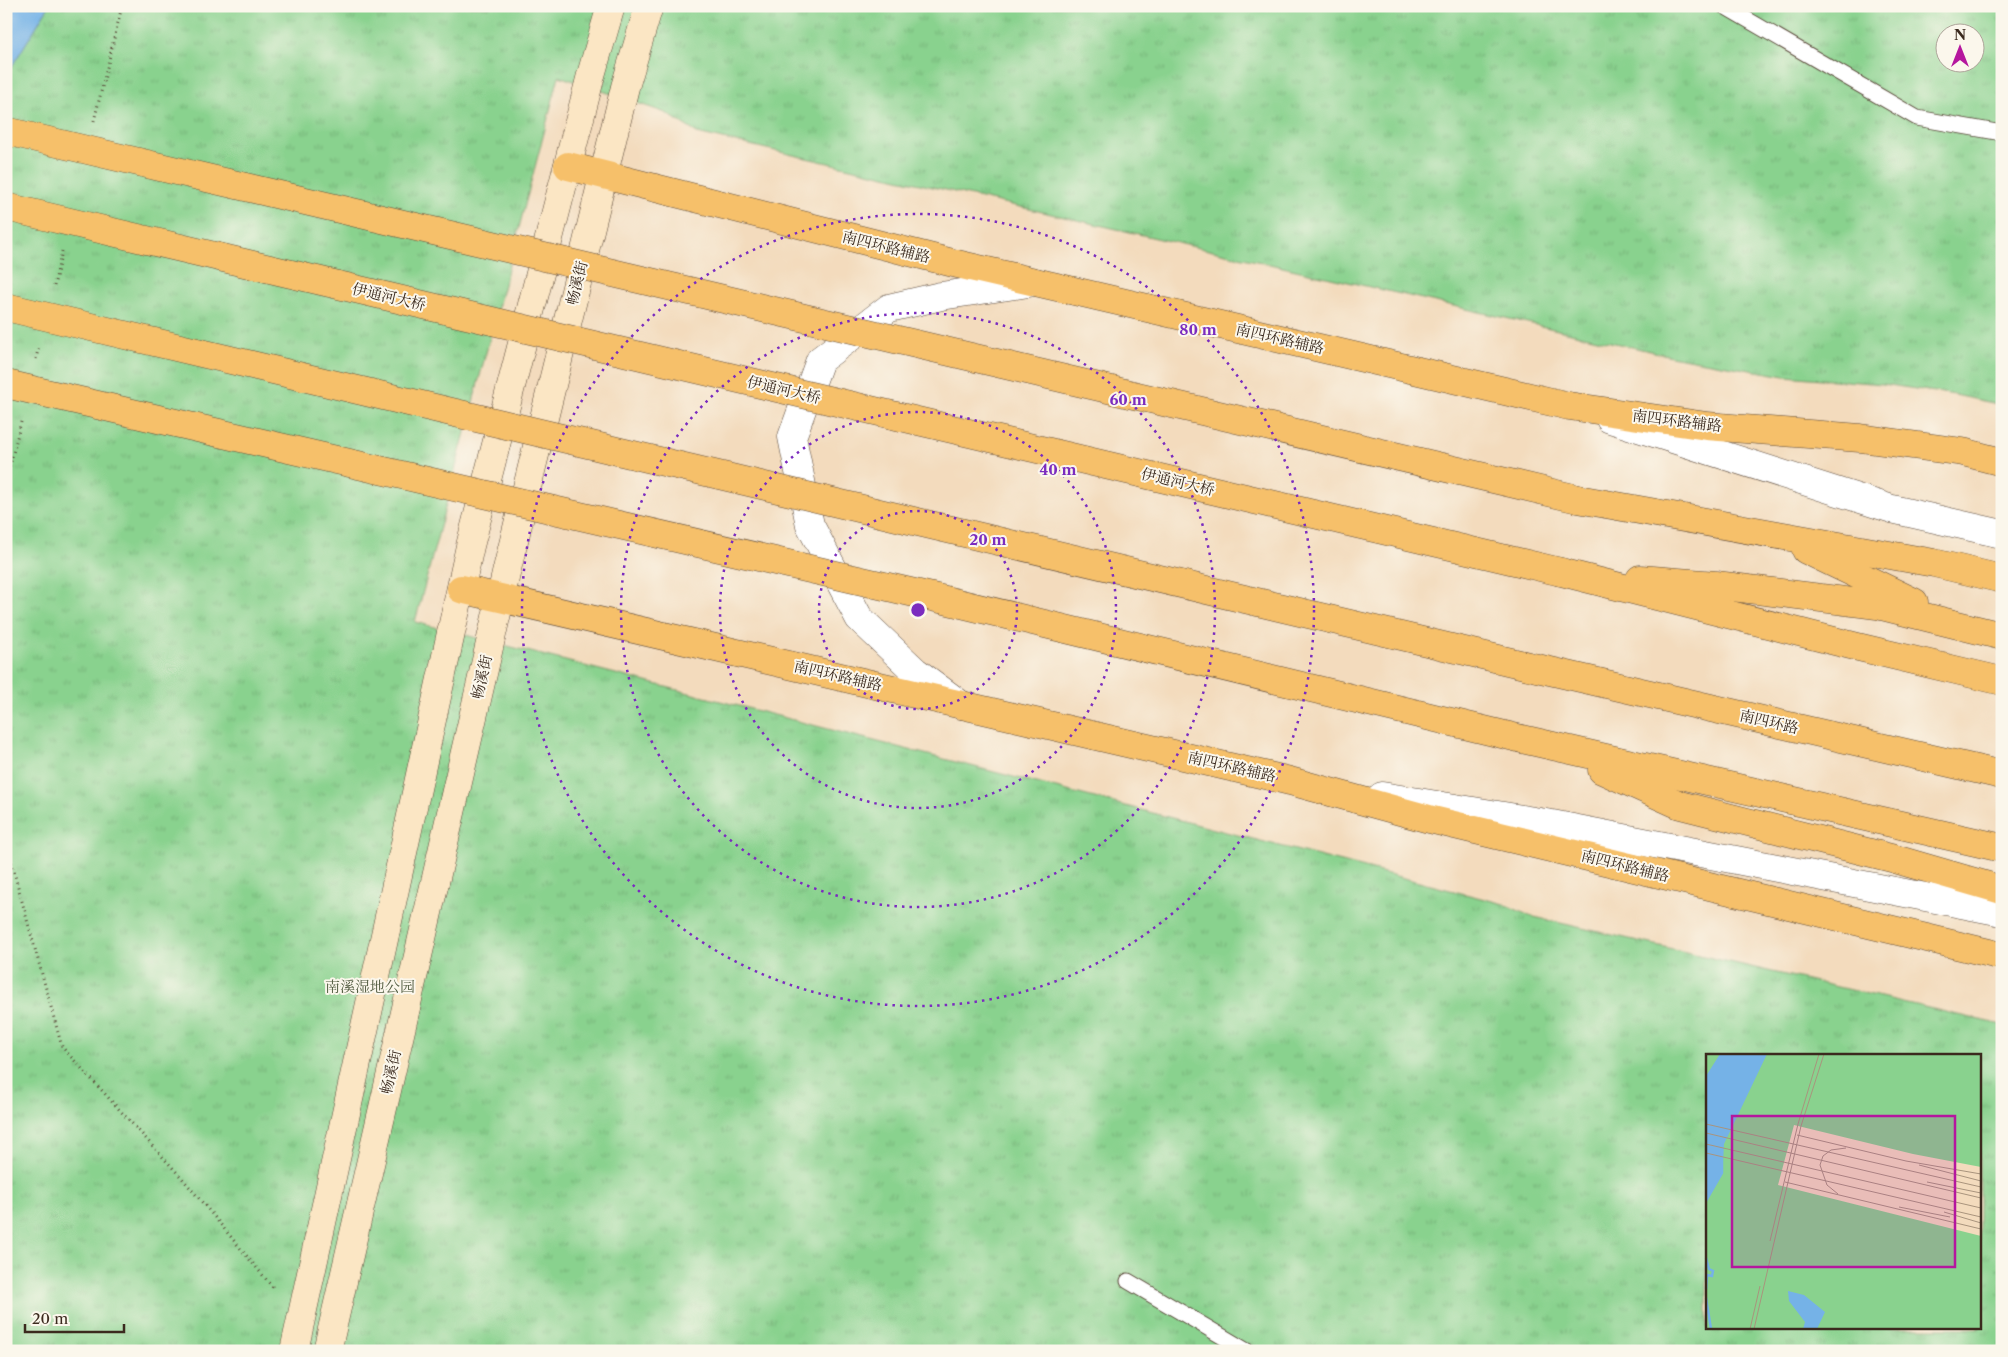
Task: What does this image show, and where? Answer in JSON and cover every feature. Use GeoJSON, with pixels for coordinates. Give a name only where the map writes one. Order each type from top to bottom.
{"type":"FeatureCollection","features":[{"type":"Feature","properties":{"kind":"main road"},"geometry":{"type":"LineString","coordinates":[[294,1351],[461,589],[568,166],[611,6]]}},
{"type":"Feature","properties":{"kind":"main road","name":"畅溪街"},"geometry":{"type":"LineString","coordinates":[[328,1351],[500,598],[625,87],[649,6]]}},
{"type":"Feature","properties":{"kind":"main road"},"geometry":{"type":"LineString","coordinates":[[6,131],[1578,499],[1934,564],[2002,579]]}},
{"type":"Feature","properties":{"kind":"main road","name":"南四环路辅路"},"geometry":{"type":"LineString","coordinates":[[568,166],[1034,282],[1569,406],[1707,426],[1860,438],[1964,452],[2002,462]]}},
{"type":"Feature","properties":{"kind":"main road","name":"伊通河大桥"},"geometry":{"type":"LineString","coordinates":[[6,207],[1561,572]]}},
{"type":"Feature","properties":{"kind":"main road","name":"南四环路"},"geometry":{"type":"LineString","coordinates":[[6,307],[1537,668],[2002,775]]}},
{"type":"Feature","properties":{"kind":"main road"},"geometry":{"type":"LineString","coordinates":[[6,384],[955,602],[1533,742],[2002,848]]}},
{"type":"Feature","properties":{"kind":"main road"},"geometry":{"type":"LineString","coordinates":[[1774,535],[1967,627]]}},
{"type":"Feature","properties":{"kind":"main road"},"geometry":{"type":"LineString","coordinates":[[1561,572],[1716,585],[1878,605],[2002,636]]}},
{"type":"Feature","properties":{"kind":"main road"},"geometry":{"type":"LineString","coordinates":[[1561,572],[1858,647],[2002,681]]}},
{"type":"Feature","properties":{"kind":"main road","name":"南四环路辅路"},"geometry":{"type":"LineString","coordinates":[[461,589],[1290,780],[1439,821],[2002,956]]}},
{"type":"Feature","properties":{"kind":"main road"},"geometry":{"type":"LineString","coordinates":[[1533,742],[1680,805],[1895,859],[1958,891],[2002,890]]}},
{"type":"Feature","properties":{"kind":"street"},"geometry":{"type":"LineString","coordinates":[[961,705],[915,671],[859,618],[810,525],[792,437],[820,360],[889,308],[941,296],[1034,282]]}},
{"type":"Feature","properties":{"kind":"street"},"geometry":{"type":"LineString","coordinates":[[1569,406],[1892,508],[2002,534]]}},
{"type":"Feature","properties":{"kind":"street"},"geometry":{"type":"LineString","coordinates":[[1290,780],[1958,891],[2002,912]]}},
{"type":"Feature","properties":{"kind":"lane"},"geometry":{"type":"LineString","coordinates":[[1724,6],[1917,118],[2002,132]]}},
{"type":"Feature","properties":{"kind":"lane"},"geometry":{"type":"LineString","coordinates":[[1128,1281],[1247,1351]]}},
{"type":"Feature","properties":{"kind":"path"},"geometry":{"type":"LineString","coordinates":[[6,843],[62,1046],[182,1178],[301,1322]]}},
{"type":"Feature","properties":{"kind":"green space","name":"南溪湿地公园"},"geometry":{"type":"Polygon","coordinates":[[[6,6],[2002,6],[2002,405],[1955,395],[1883,384],[1785,376],[1676,357],[697,133],[666,113],[559,76],[415,622],[1504,904],[1530,916],[2002,1025],[2002,1351],[6,1351],[6,6]]]}},
{"type":"Feature","properties":{"kind":"water"},"geometry":{"type":"Polygon","coordinates":[[[6,6],[49,6],[6,76],[6,6]]]}}]}
